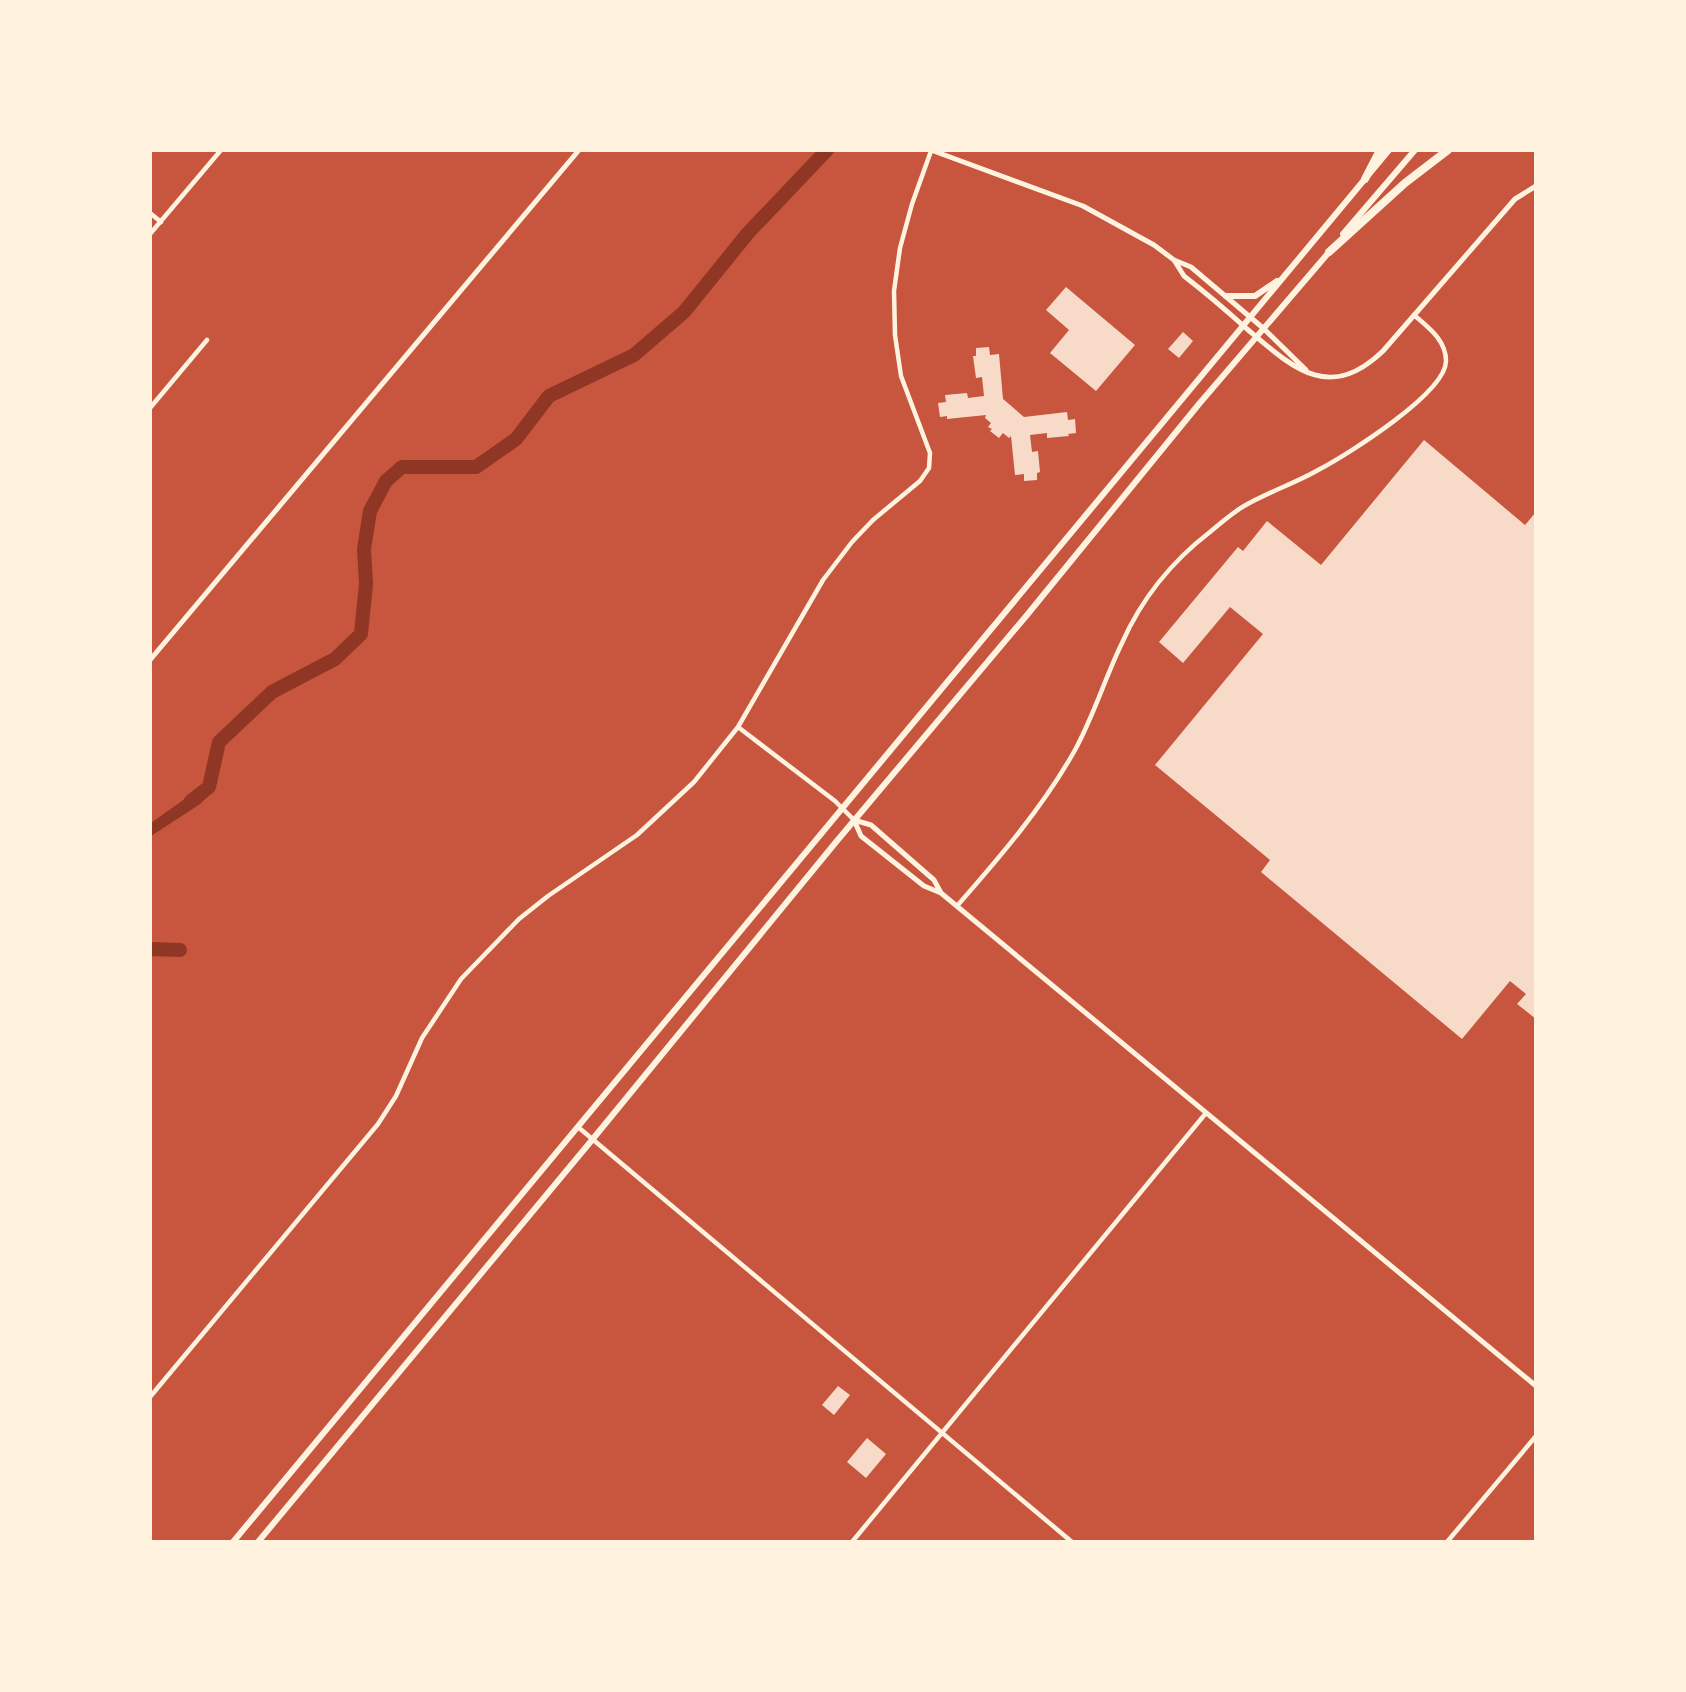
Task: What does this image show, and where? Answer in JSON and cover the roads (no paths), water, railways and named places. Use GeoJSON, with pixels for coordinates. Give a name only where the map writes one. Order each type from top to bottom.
{"type":"FeatureCollection","features":[{"type":"Feature","properties":{"kind":"highway"},"geometry":{"type":"LineString","coordinates":[[1365,179],[1380,150]]}},
{"type":"Feature","properties":{"kind":"highway"},"geometry":{"type":"LineString","coordinates":[[1329,252],[1405,183],[1448,150]]}},
{"type":"Feature","properties":{"kind":"main road"},"geometry":{"type":"LineString","coordinates":[[233,1542],[1389,150]]}},
{"type":"Feature","properties":{"kind":"main road"},"geometry":{"type":"LineString","coordinates":[[258,1542],[1256,336],[1415,150]]}},
{"type":"Feature","properties":{"kind":"main road"},"geometry":{"type":"LineString","coordinates":[[1226,296],[1255,296],[1284,276]]}},
{"type":"Feature","properties":{"kind":"street"},"geometry":{"type":"LineString","coordinates":[[150,234],[221,150]]}},
{"type":"Feature","properties":{"kind":"street"},"geometry":{"type":"LineString","coordinates":[[151,660],[579,150]]}},
{"type":"Feature","properties":{"kind":"street"},"geometry":{"type":"LineString","coordinates":[[150,1397],[378,1124],[396,1096],[422,1038],[461,979],[519,919],[548,896],[626,844],[694,782],[738,727],[823,580],[852,542],[873,520],[920,481],[929,468],[930,453],[901,376],[895,335],[894,291],[900,248],[931,151],[1083,206],[1154,245],[1174,260],[1191,267],[1263,328],[1308,372]]}},
{"type":"Feature","properties":{"kind":"street"},"geometry":{"type":"LineString","coordinates":[[1174,260],[1184,276],[1291,366],[1329,377],[1352,374],[1368,365],[1515,199],[1535,186]]}},
{"type":"Feature","properties":{"kind":"street"},"geometry":{"type":"LineString","coordinates":[[150,213],[161,222]]}},
{"type":"Feature","properties":{"kind":"street"},"geometry":{"type":"LineString","coordinates":[[957,906],[1018,834],[1052,788],[1093,715],[1122,642],[1149,596],[1178,560],[1244,506],[1321,469],[1376,435],[1435,386],[1446,363],[1444,347],[1435,332],[1414,315]]}},
{"type":"Feature","properties":{"kind":"street"},"geometry":{"type":"LineString","coordinates":[[150,408],[207,340]]}},
{"type":"Feature","properties":{"kind":"street"},"geometry":{"type":"LineString","coordinates":[[738,727],[843,808],[854,820],[861,836],[925,886],[941,893],[957,906],[1535,1386]]}},
{"type":"Feature","properties":{"kind":"street"},"geometry":{"type":"LineString","coordinates":[[854,820],[874,827],[934,880],[941,893]]}},
{"type":"Feature","properties":{"kind":"street"},"geometry":{"type":"LineString","coordinates":[[852,1542],[1206,1113]]}},
{"type":"Feature","properties":{"kind":"street"},"geometry":{"type":"LineString","coordinates":[[578,1127],[1072,1542]]}},
{"type":"Feature","properties":{"kind":"street"},"geometry":{"type":"LineString","coordinates":[[1447,1542],[1535,1436]]}},
{"type":"Feature","properties":{"kind":"waterway"},"geometry":{"type":"LineString","coordinates":[[191,801],[209,787],[219,742],[272,692],[335,659],[361,634],[366,584],[364,549],[370,511],[386,481],[402,467],[476,467],[516,439],[549,396],[634,355],[684,312],[748,233],[827,150]]}},
{"type":"Feature","properties":{"kind":"waterway"},"geometry":{"type":"LineString","coordinates":[[150,949],[180,950]]}}]}
